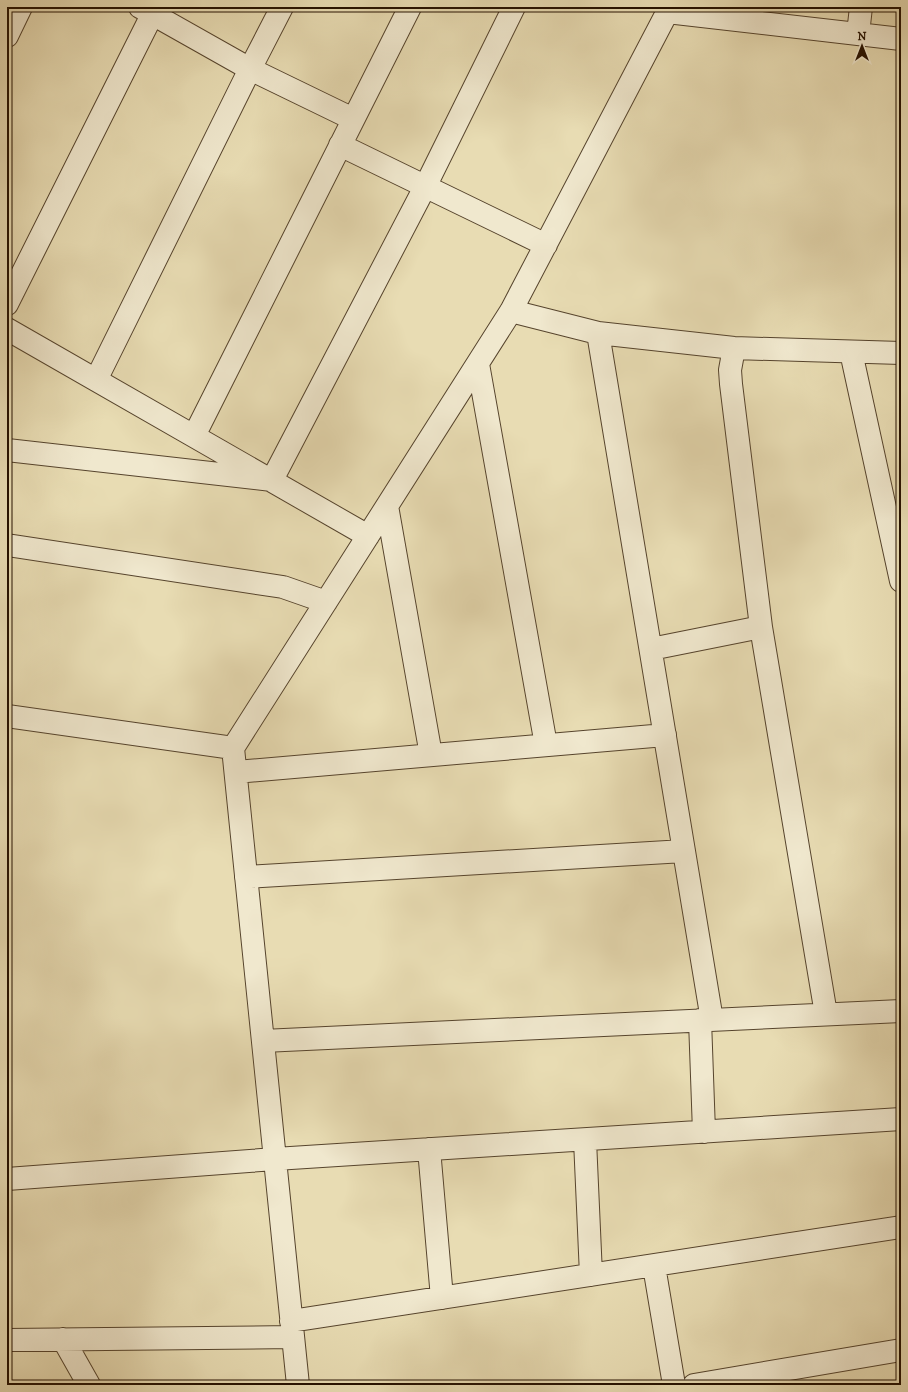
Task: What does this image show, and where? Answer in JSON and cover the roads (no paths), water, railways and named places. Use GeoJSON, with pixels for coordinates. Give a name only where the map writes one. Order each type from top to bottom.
{"type":"FeatureCollection","features":[{"type":"Feature","properties":{"kind":"street"},"geometry":{"type":"LineString","coordinates":[[7,36],[22,7]]}},
{"type":"Feature","properties":{"kind":"street"},"geometry":{"type":"LineString","coordinates":[[96,380],[282,7]]}},
{"type":"Feature","properties":{"kind":"street"},"geometry":{"type":"LineString","coordinates":[[194,436],[410,7]]}},
{"type":"Feature","properties":{"kind":"street"},"geometry":{"type":"LineString","coordinates":[[272,480],[426,185],[514,7]]}},
{"type":"Feature","properties":{"kind":"street"},"geometry":{"type":"LineString","coordinates":[[858,34],[861,7]]}},
{"type":"Feature","properties":{"kind":"street"},"geometry":{"type":"LineString","coordinates":[[7,304],[150,9],[250,69],[353,119]]}},
{"type":"Feature","properties":{"kind":"street"},"geometry":{"type":"LineString","coordinates":[[298,1385],[233,748],[511,311],[669,9],[901,39]]}},
{"type":"Feature","properties":{"kind":"street"},"geometry":{"type":"LineString","coordinates":[[340,145],[426,185],[546,245]]}},
{"type":"Feature","properties":{"kind":"street"},"geometry":{"type":"LineString","coordinates":[[511,311],[598,333],[734,348],[901,353]]}},
{"type":"Feature","properties":{"kind":"street"},"geometry":{"type":"LineString","coordinates":[[7,329],[368,536]]}},
{"type":"Feature","properties":{"kind":"street"},"geometry":{"type":"LineString","coordinates":[[598,333],[684,851],[706,1020],[704,1132]]}},
{"type":"Feature","properties":{"kind":"street"},"geometry":{"type":"LineString","coordinates":[[734,348],[730,370],[731,384],[761,626],[826,1014]]}},
{"type":"Feature","properties":{"kind":"street"},"geometry":{"type":"LineString","coordinates":[[851,352],[901,581]]}},
{"type":"Feature","properties":{"kind":"street"},"geometry":{"type":"LineString","coordinates":[[478,364],[546,745]]}},
{"type":"Feature","properties":{"kind":"street"},"geometry":{"type":"LineString","coordinates":[[7,450],[272,480]]}},
{"type":"Feature","properties":{"kind":"street"},"geometry":{"type":"LineString","coordinates":[[387,506],[430,755]]}},
{"type":"Feature","properties":{"kind":"street"},"geometry":{"type":"LineString","coordinates":[[7,545],[283,587],[326,602]]}},
{"type":"Feature","properties":{"kind":"street"},"geometry":{"type":"LineString","coordinates":[[651,649],[761,626]]}},
{"type":"Feature","properties":{"kind":"street"},"geometry":{"type":"LineString","coordinates":[[7,716],[233,748]]}},
{"type":"Feature","properties":{"kind":"street"},"geometry":{"type":"LineString","coordinates":[[236,772],[665,735]]}},
{"type":"Feature","properties":{"kind":"street"},"geometry":{"type":"LineString","coordinates":[[246,877],[684,851]]}},
{"type":"Feature","properties":{"kind":"street"},"geometry":{"type":"LineString","coordinates":[[262,1041],[901,1011]]}},
{"type":"Feature","properties":{"kind":"street"},"geometry":{"type":"LineString","coordinates":[[7,1179],[275,1159],[901,1120]]}},
{"type":"Feature","properties":{"kind":"street"},"geometry":{"type":"LineString","coordinates":[[585,1140],[591,1275]]}},
{"type":"Feature","properties":{"kind":"street"},"geometry":{"type":"LineString","coordinates":[[429,1149],[442,1298]]}},
{"type":"Feature","properties":{"kind":"street"},"geometry":{"type":"LineString","coordinates":[[7,1340],[292,1329],[442,1298],[901,1227]]}},
{"type":"Feature","properties":{"kind":"street"},"geometry":{"type":"LineString","coordinates":[[654,1266],[674,1385]]}},
{"type":"Feature","properties":{"kind":"street"},"geometry":{"type":"LineString","coordinates":[[63,1339],[89,1385]]}},
{"type":"Feature","properties":{"kind":"street"},"geometry":{"type":"LineString","coordinates":[[694,1385],[901,1350]]}}]}
